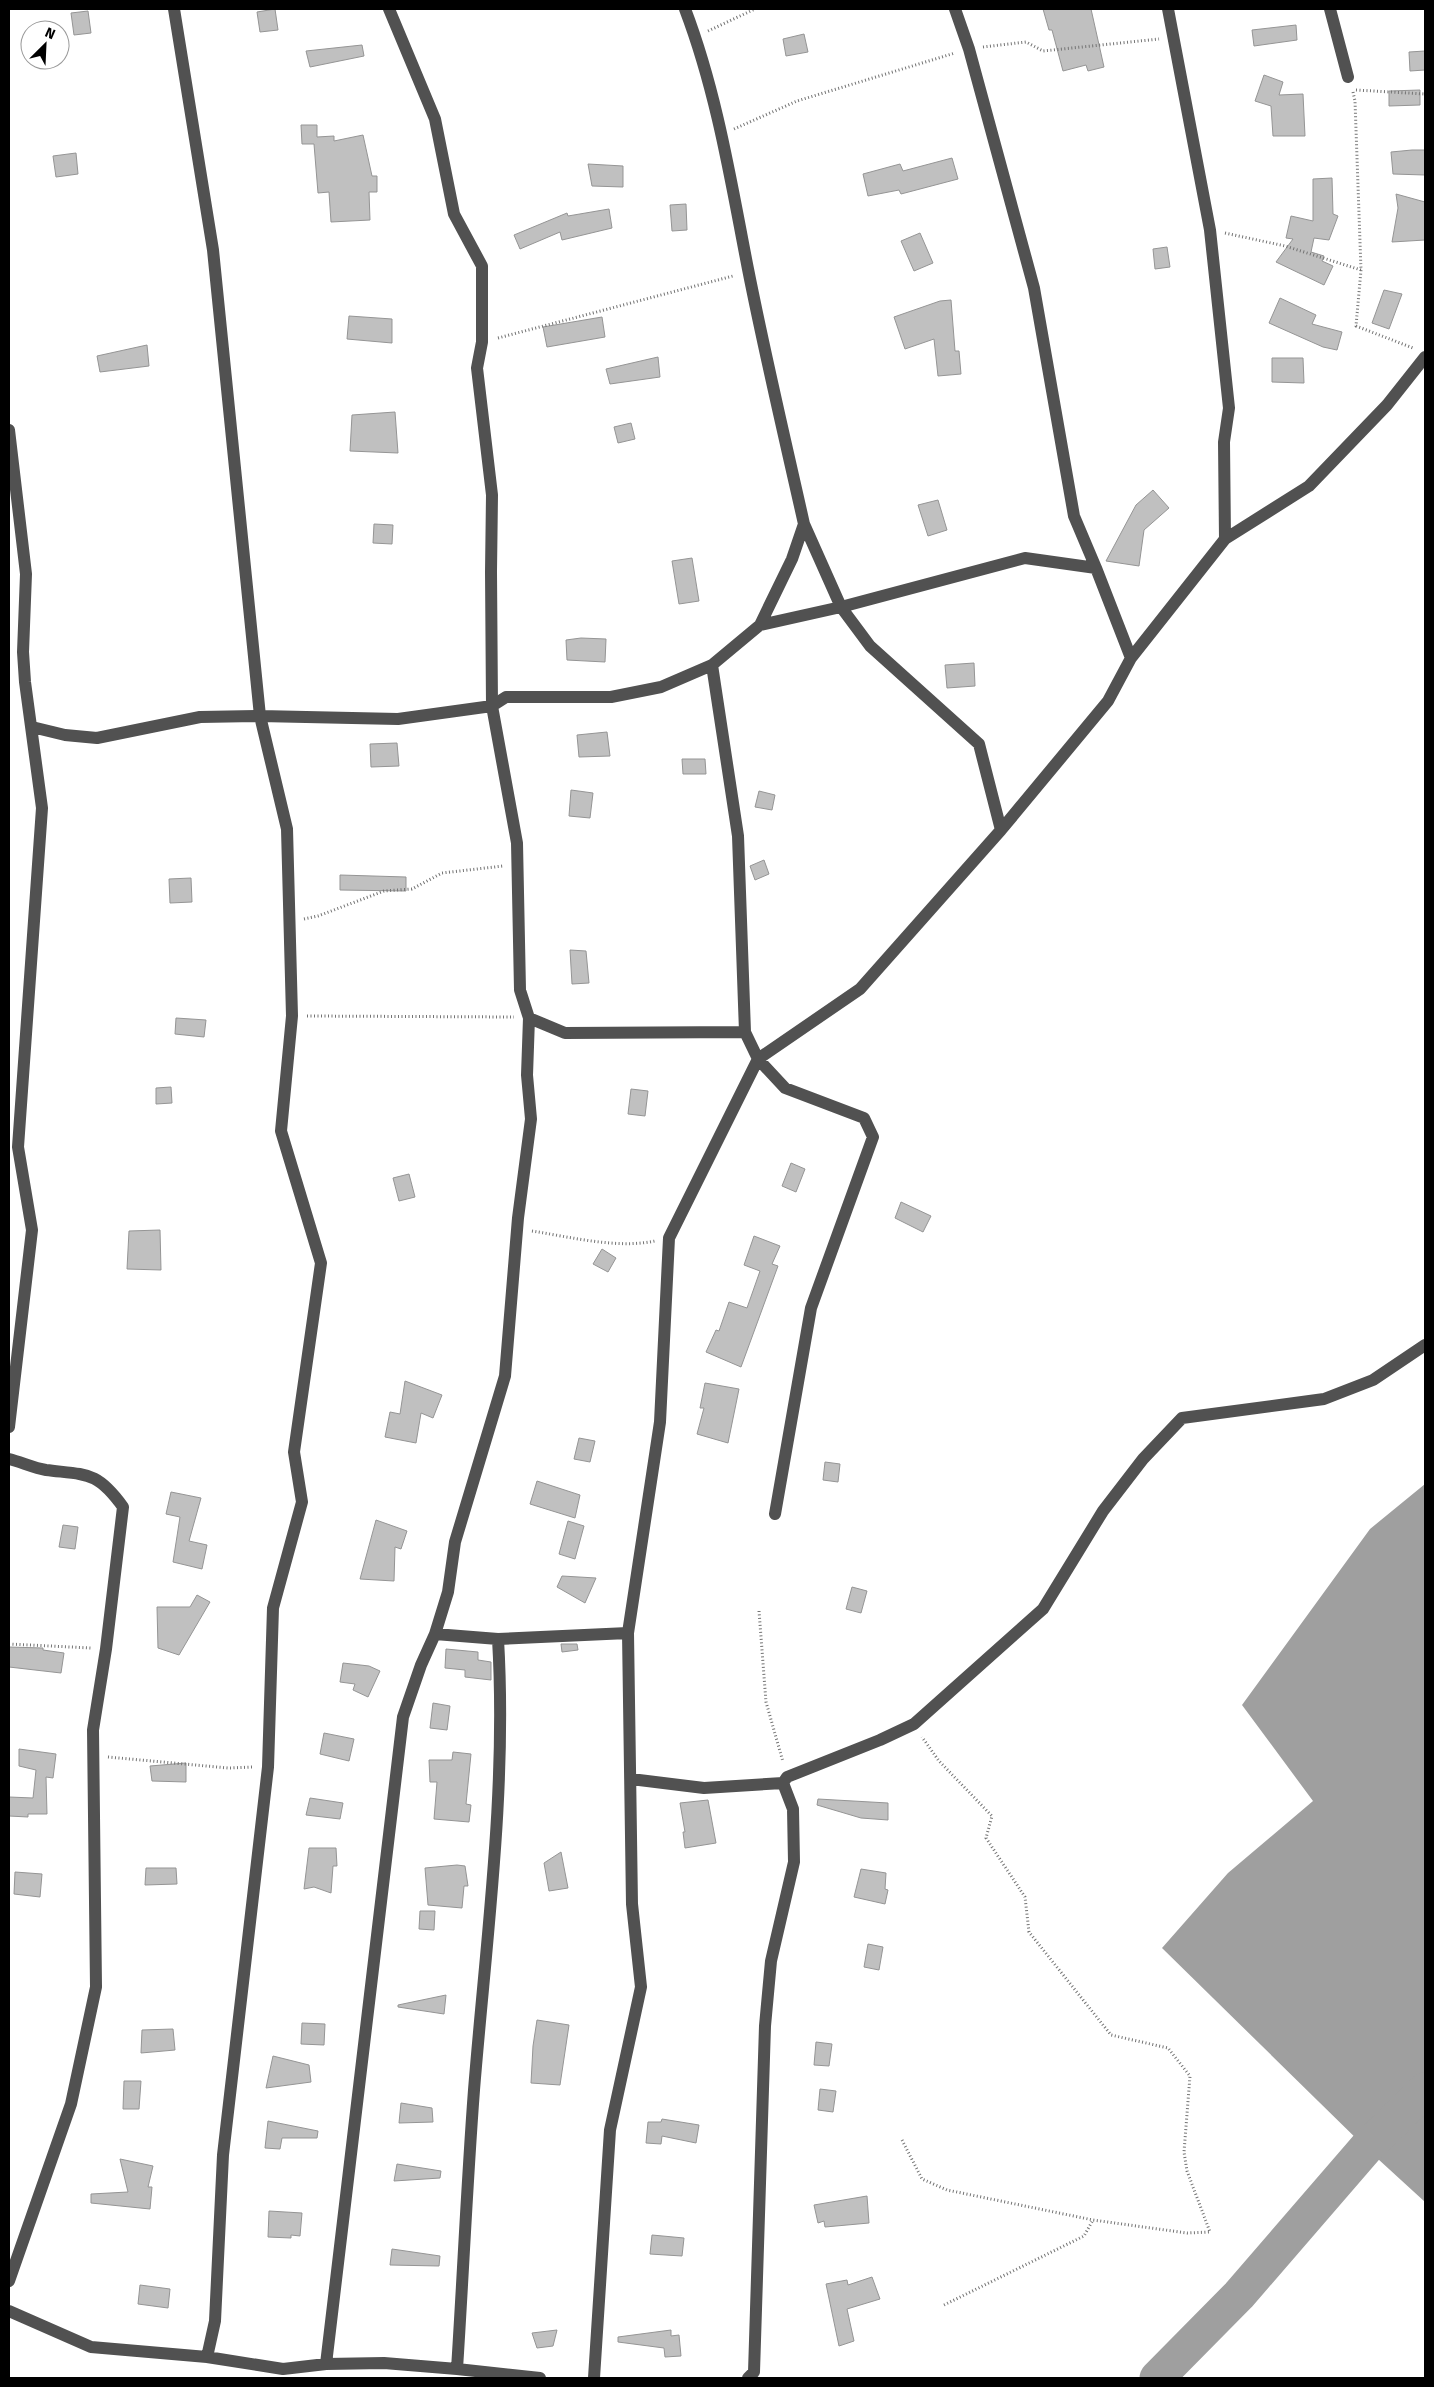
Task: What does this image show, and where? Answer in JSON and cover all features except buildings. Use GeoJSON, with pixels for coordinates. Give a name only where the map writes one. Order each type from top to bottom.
{"type":"FeatureCollection","features":[{"type":"Feature","properties":{"kind":"street"},"geometry":{"type":"LineString","coordinates":[[174,9],[213,250],[260,716],[287,829],[292,1016],[281,1131],[321,1263],[294,1452],[302,1502],[273,1608],[268,1767],[223,2155],[215,2321],[207,2356]]}},
{"type":"Feature","properties":{"kind":"street"},"geometry":{"type":"LineString","coordinates":[[326,2364],[404,1717],[421,1665],[435,1634],[448,1592],[455,1542],[505,1376],[517,1229],[531,1119],[527,1075],[529,1018],[520,990],[517,843],[492,706],[492,495],[477,368],[482,342],[482,266],[454,214],[435,119],[389,9]]}},
{"type":"Feature","properties":{"kind":"street"},"geometry":{"type":"LineString","coordinates":[[685,9],[696,36],[722,134],[748,272],[804,524],[841,607],[870,646],[979,744],[1001,830]]}},
{"type":"Feature","properties":{"kind":"street"},"geometry":{"type":"LineString","coordinates":[[955,9],[969,49],[1034,288],[1074,516],[1131,658]]}},
{"type":"Feature","properties":{"kind":"street"},"geometry":{"type":"LineString","coordinates":[[1168,9],[1210,230],[1230,408],[1224,442],[1225,539]]}},
{"type":"Feature","properties":{"kind":"street"},"geometry":{"type":"LineString","coordinates":[[1330,9],[1348,77]]}},
{"type":"Feature","properties":{"kind":"street"},"geometry":{"type":"LineString","coordinates":[[594,2378],[610,2130],[642,1987],[632,1904],[628,1633],[660,1422],[669,1238],[758,1059],[860,989],[1001,830],[1108,701],[1131,658],[1225,539],[1309,486],[1387,405],[1421,353]]}},
{"type":"Feature","properties":{"kind":"street"},"geometry":{"type":"LineString","coordinates":[[9,430],[26,574],[24,652],[42,808],[18,1147],[32,1230],[9,1427]]}},
{"type":"Feature","properties":{"kind":"street"},"geometry":{"type":"LineString","coordinates":[[32,727],[97,738],[200,717],[260,716],[398,719],[492,706],[506,697],[611,697],[662,687],[712,666],[760,625],[792,559],[804,524]]}},
{"type":"Feature","properties":{"kind":"street"},"geometry":{"type":"LineString","coordinates":[[760,625],[841,607],[1025,558],[1096,568]]}},
{"type":"Feature","properties":{"kind":"street"},"geometry":{"type":"LineString","coordinates":[[712,666],[738,836],[745,1032],[758,1059],[785,1088],[864,1118],[873,1137],[811,1308],[775,1514]]}},
{"type":"Feature","properties":{"kind":"street"},"geometry":{"type":"LineString","coordinates":[[529,1018],[564,1033],[745,1032]]}},
{"type":"Feature","properties":{"kind":"street"},"geometry":{"type":"LineString","coordinates":[[631,1779],[704,1788],[785,1780],[914,1724],[1043,1608],[1104,1511],[1143,1459],[1182,1418],[1324,1399],[1373,1380],[1425,1345]]}},
{"type":"Feature","properties":{"kind":"street"},"geometry":{"type":"LineString","coordinates":[[9,1458],[44,1470],[76,1472],[98,1480],[109,1488],[123,1506],[106,1649],[93,1730],[96,1987],[71,2104],[9,2281]]}},
{"type":"Feature","properties":{"kind":"street"},"geometry":{"type":"LineString","coordinates":[[435,1634],[498,1639],[628,1633]]}},
{"type":"Feature","properties":{"kind":"street"},"geometry":{"type":"LineString","coordinates":[[457,2369],[474,2091],[495,1864],[501,1687],[498,1639]]}},
{"type":"Feature","properties":{"kind":"street"},"geometry":{"type":"LineString","coordinates":[[748,2378],[754,2372],[765,2026],[771,1960],[794,1862],[793,1809],[785,1780]]}},
{"type":"Feature","properties":{"kind":"street"},"geometry":{"type":"LineString","coordinates":[[9,2310],[91,2348],[207,2356],[283,2369],[326,2364],[384,2363],[540,2378]]}},
{"type":"Feature","properties":{"kind":"path"},"geometry":{"type":"LineString","coordinates":[[696,36],[755,9]]}},
{"type":"Feature","properties":{"kind":"path"},"geometry":{"type":"LineString","coordinates":[[722,134],[797,101],[969,49],[1026,42],[1043,51],[1173,37]]}},
{"type":"Feature","properties":{"kind":"path"},"geometry":{"type":"LineString","coordinates":[[1421,353],[1356,326],[1361,270],[1355,102],[1352,90],[1425,94]]}},
{"type":"Feature","properties":{"kind":"path"},"geometry":{"type":"LineString","coordinates":[[1210,230],[1285,246],[1361,270]]}},
{"type":"Feature","properties":{"kind":"path"},"geometry":{"type":"LineString","coordinates":[[482,342],[748,272]]}},
{"type":"Feature","properties":{"kind":"path"},"geometry":{"type":"LineString","coordinates":[[289,923],[318,916],[384,891],[412,889],[442,873],[516,864]]}},
{"type":"Feature","properties":{"kind":"path"},"geometry":{"type":"LineString","coordinates":[[292,1016],[529,1018]]}},
{"type":"Feature","properties":{"kind":"path"},"geometry":{"type":"LineString","coordinates":[[517,1229],[597,1241],[643,1243],[669,1238]]}},
{"type":"Feature","properties":{"kind":"path"},"geometry":{"type":"LineString","coordinates":[[759,1611],[766,1702],[785,1780]]}},
{"type":"Feature","properties":{"kind":"path"},"geometry":{"type":"LineString","coordinates":[[9,1644],[106,1649]]}},
{"type":"Feature","properties":{"kind":"path"},"geometry":{"type":"LineString","coordinates":[[902,2140],[922,2179],[947,2190],[1093,2220],[1187,2234],[1210,2232],[1187,2171],[1184,2152],[1190,2076],[1168,2048],[1111,2035],[1029,1932],[1025,1897],[986,1838],[992,1816],[939,1761],[914,1724]]}},
{"type":"Feature","properties":{"kind":"path"},"geometry":{"type":"LineString","coordinates":[[92,1756],[228,1768],[268,1767]]}},
{"type":"Feature","properties":{"kind":"path"},"geometry":{"type":"LineString","coordinates":[[944,2305],[1084,2236],[1093,2220]]}},
{"type":"Feature","properties":{"kind":"shaded area"},"geometry":{"type":"Polygon","coordinates":[[[1425,1484],[1425,2202],[1366,2148],[1162,1948],[1228,1873],[1313,1801],[1242,1705],[1370,1529],[1425,1484]]]}},
{"type":"Feature","properties":{"kind":"waterway"},"geometry":{"type":"LineString","coordinates":[[1157,2378],[1239,2295],[1366,2148],[1425,2090]]}}]}
